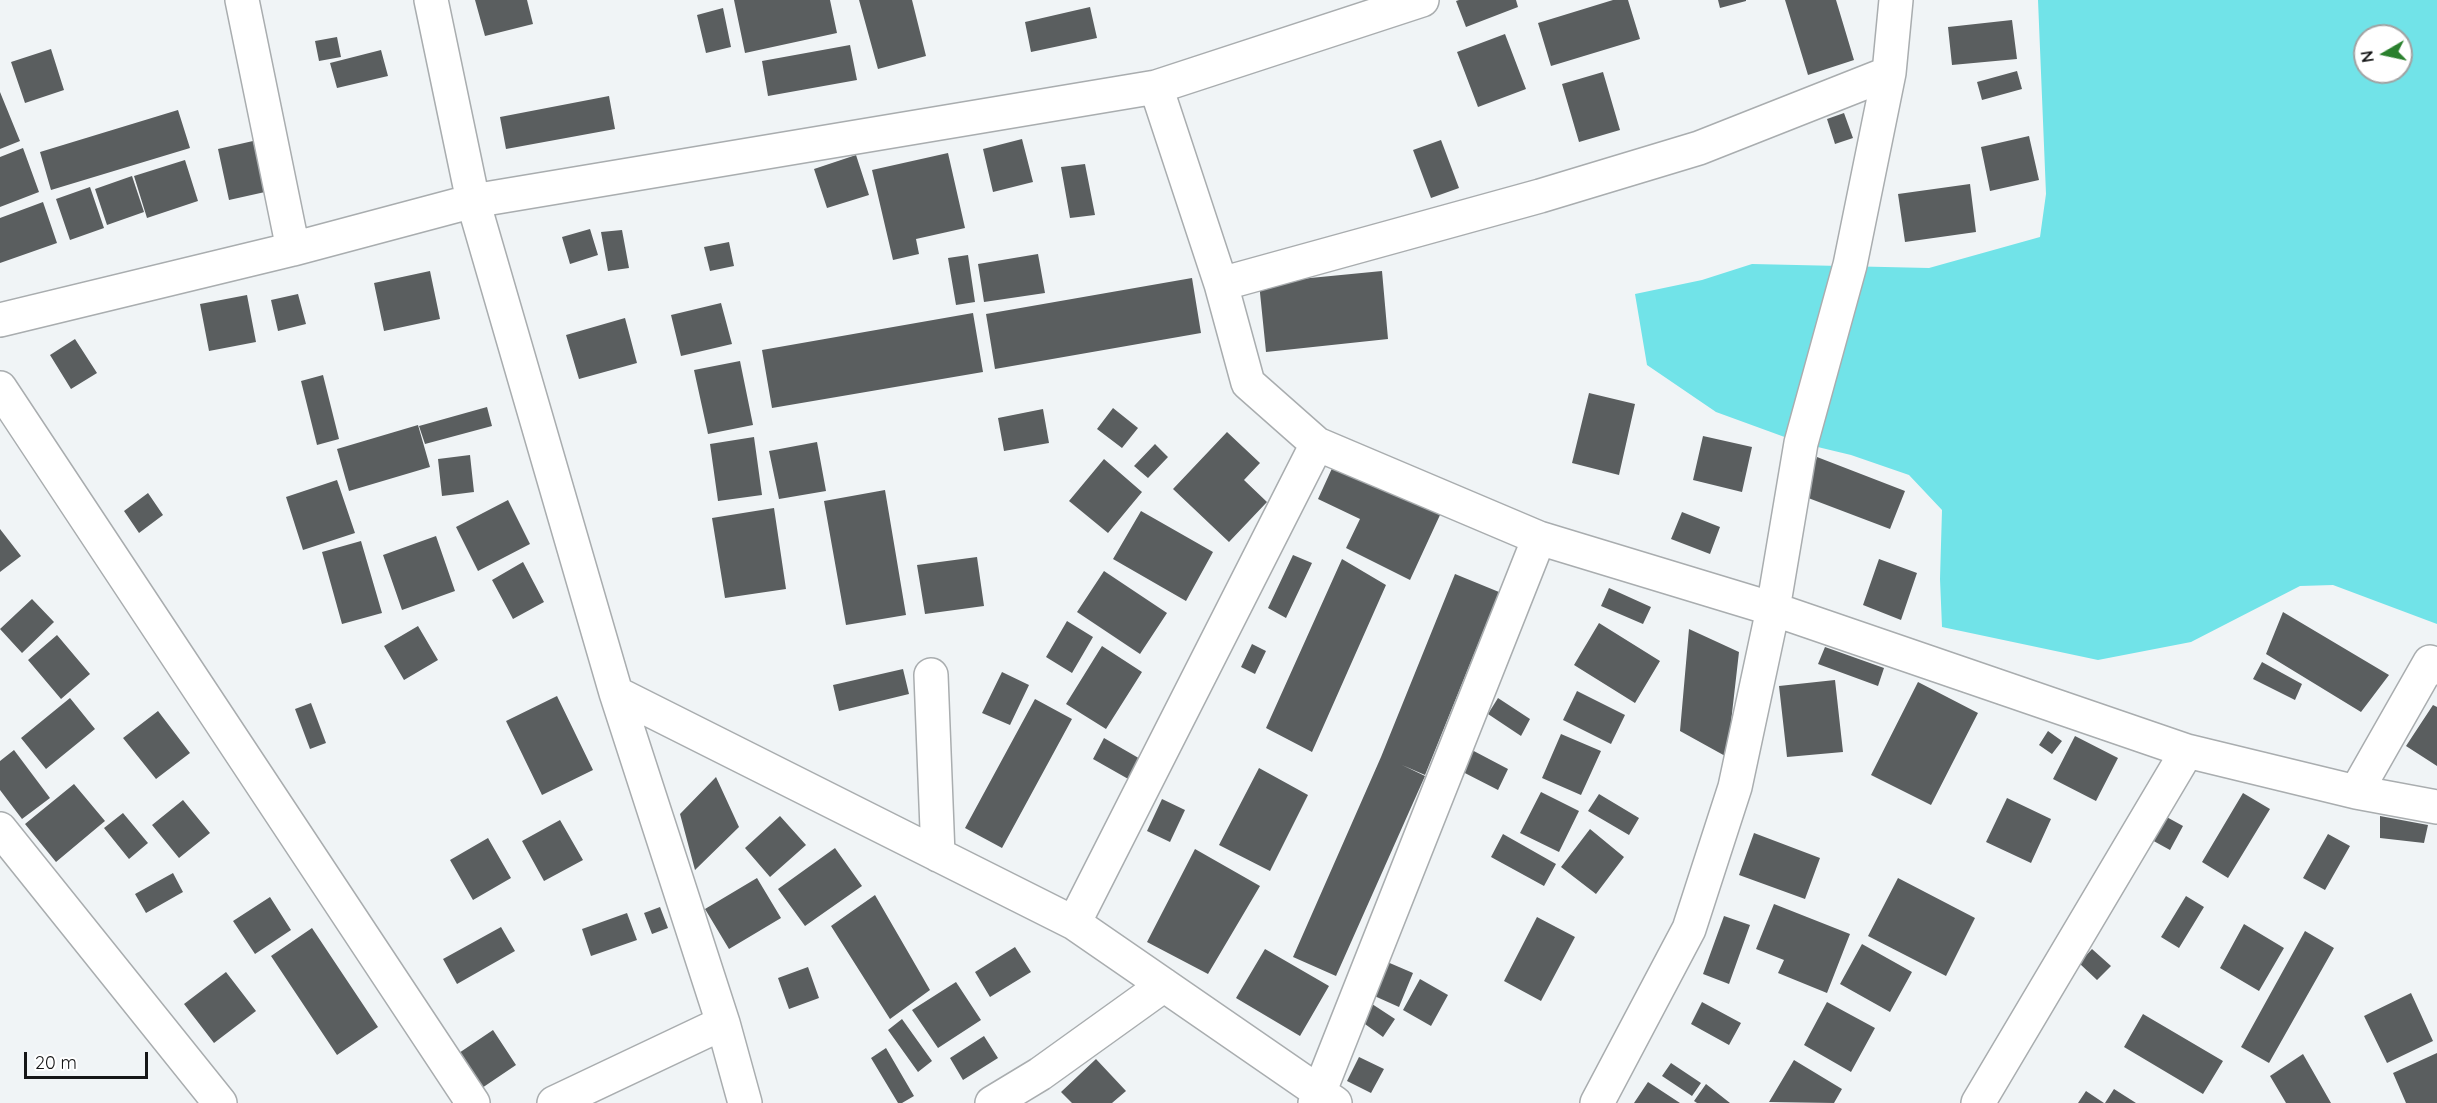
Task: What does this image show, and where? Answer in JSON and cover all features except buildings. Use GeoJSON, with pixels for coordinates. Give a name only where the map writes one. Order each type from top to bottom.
{"type":"FeatureCollection","features":[{"type":"Feature","properties":{"kind":"street"},"geometry":{"type":"LineString","coordinates":[[242,0],[292,249]]}},
{"type":"Feature","properties":{"kind":"street"},"geometry":{"type":"LineString","coordinates":[[431,0],[473,201],[616,693],[723,1023],[745,1103]]}},
{"type":"Feature","properties":{"kind":"street"},"geometry":{"type":"LineString","coordinates":[[0,320],[292,249],[473,201],[1156,87],[1422,0]]}},
{"type":"Feature","properties":{"kind":"street"},"geometry":{"type":"LineString","coordinates":[[1597,1103],[1689,929],[1735,787],[1773,609],[1802,443],[1850,265],[1889,73],[1896,0]]}},
{"type":"Feature","properties":{"kind":"street"},"geometry":{"type":"LineString","coordinates":[[1221,285],[1540,196],[1699,148],[1889,73]]}},
{"type":"Feature","properties":{"kind":"street"},"geometry":{"type":"LineString","coordinates":[[1156,87],[1221,285],[1248,383],[1317,444],[1539,538],[1773,609],[2187,750],[2356,792],[2437,807]]}},
{"type":"Feature","properties":{"kind":"street"},"geometry":{"type":"LineString","coordinates":[[0,388],[473,1103]]}},
{"type":"Feature","properties":{"kind":"street"},"geometry":{"type":"LineString","coordinates":[[1074,923],[1317,444]]}},
{"type":"Feature","properties":{"kind":"street"},"geometry":{"type":"LineString","coordinates":[[616,693],[1074,923],[1323,1099],[1539,538]]}},
{"type":"Feature","properties":{"kind":"street"},"geometry":{"type":"LineString","coordinates":[[2356,792],[2430,662],[2437,668]]}},
{"type":"Feature","properties":{"kind":"street"},"geometry":{"type":"LineString","coordinates":[[931,675],[938,855]]}},
{"type":"Feature","properties":{"kind":"street"},"geometry":{"type":"LineString","coordinates":[[1978,1103],[2187,750]]}},
{"type":"Feature","properties":{"kind":"street"},"geometry":{"type":"LineString","coordinates":[[0,829],[220,1103]]}},
{"type":"Feature","properties":{"kind":"street"},"geometry":{"type":"LineString","coordinates":[[992,1103],[1040,1074],[1164,985]]}},
{"type":"Feature","properties":{"kind":"street"},"geometry":{"type":"LineString","coordinates":[[555,1103],[723,1023]]}},
{"type":"Feature","properties":{"kind":"water"},"geometry":{"type":"Polygon","coordinates":[[[2038,0],[2437,0],[2437,624],[2333,585],[2300,586],[2191,642],[2098,660],[1942,627],[1940,579],[1942,510],[1909,475],[1851,455],[1801,443],[1716,412],[1647,365],[1635,294],[1702,280],[1752,264],[1929,268],[2040,237],[2046,194],[2038,0]]]}}]}
